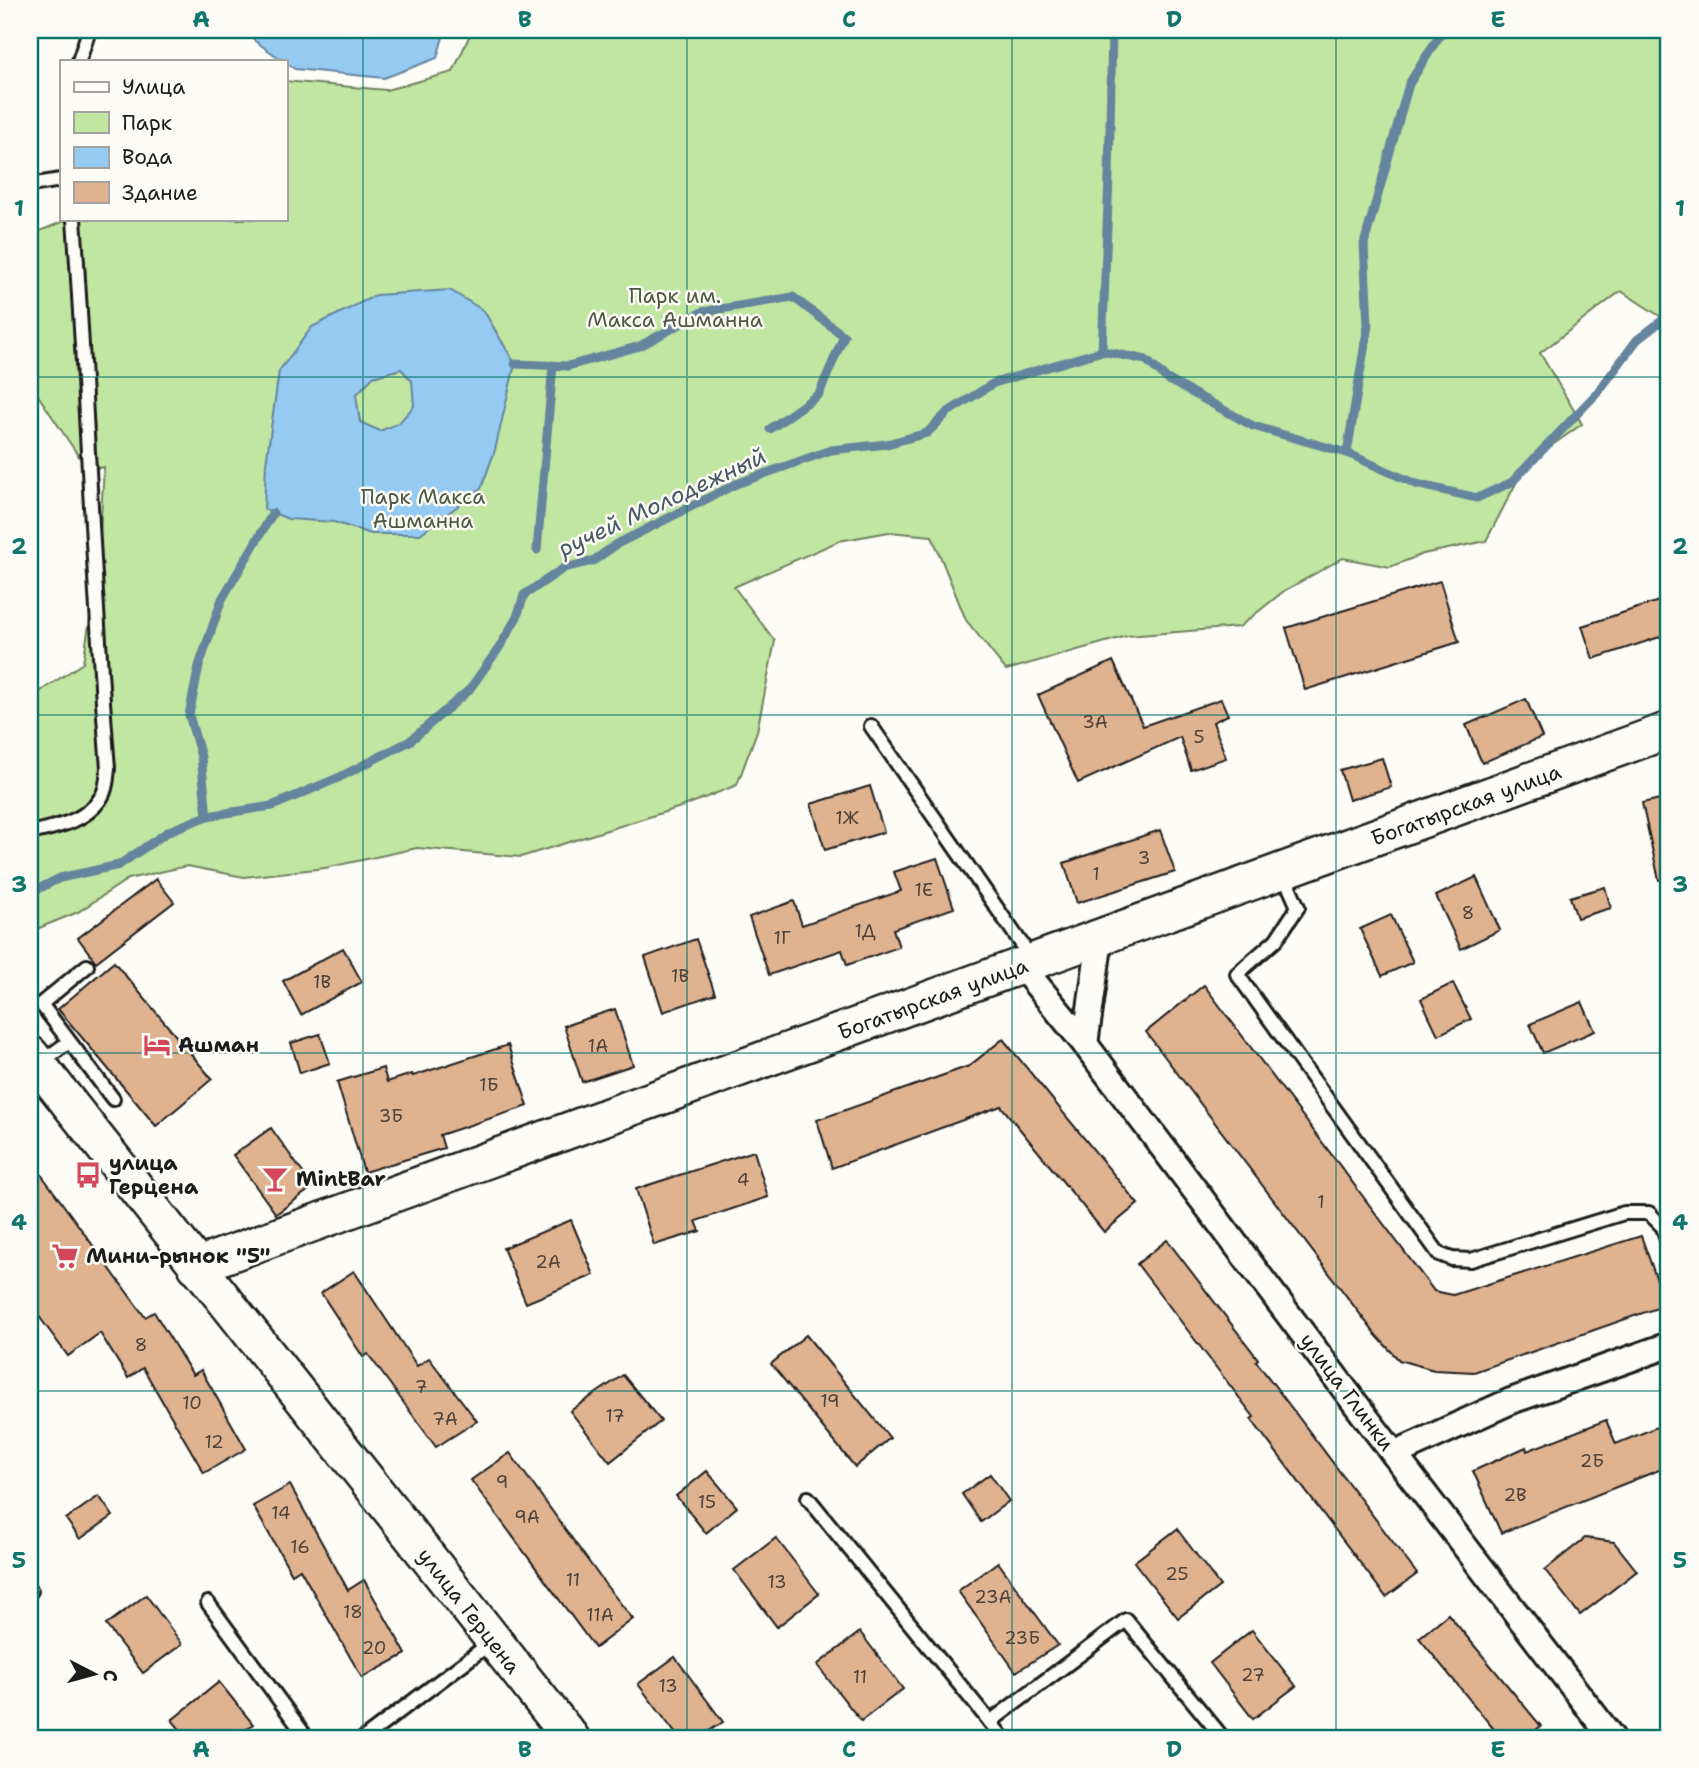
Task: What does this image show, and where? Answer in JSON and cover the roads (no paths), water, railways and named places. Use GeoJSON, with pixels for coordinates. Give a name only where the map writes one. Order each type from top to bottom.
{"type":"FeatureCollection","features":[{"type":"Feature","properties":{"kind":"street","name":"Богатырская улица"},"geometry":{"type":"LineString","coordinates":[[196,1266],[1283,873],[1669,730]]}},
{"type":"Feature","properties":{"kind":"street"},"geometry":{"type":"LineString","coordinates":[[1085,1044],[1100,939]]}},
{"type":"Feature","properties":{"kind":"street","name":"улица Глинки"},"geometry":{"type":"LineString","coordinates":[[1028,965],[1394,1454],[1612,1738]]}},
{"type":"Feature","properties":{"kind":"street","name":"улица Герцена"},"geometry":{"type":"LineString","coordinates":[[32,1062],[571,1738]]}},
{"type":"Feature","properties":{"kind":"street"},"geometry":{"type":"LineString","coordinates":[[1394,1454],[1511,1401],[1669,1345]]}},
{"type":"Feature","properties":{"kind":"lane"},"geometry":{"type":"LineString","coordinates":[[79,60],[89,30]]}},
{"type":"Feature","properties":{"kind":"lane"},"geometry":{"type":"LineString","coordinates":[[30,185],[60,180]]}},
{"type":"Feature","properties":{"kind":"lane"},"geometry":{"type":"LineString","coordinates":[[30,833],[60,826],[89,812],[103,794],[108,768],[92,547],[84,356],[74,220]]}},
{"type":"Feature","properties":{"kind":"lane"},"geometry":{"type":"LineString","coordinates":[[872,726],[1028,965]]}},
{"type":"Feature","properties":{"kind":"lane"},"geometry":{"type":"LineString","coordinates":[[1283,873],[1298,907],[1276,940],[1237,974],[1438,1254],[1452,1259],[1471,1260],[1624,1213],[1648,1213],[1663,1227],[1669,1247]]}},
{"type":"Feature","properties":{"kind":"lane"},"geometry":{"type":"LineString","coordinates":[[87,967],[41,1004],[113,1099]]}},
{"type":"Feature","properties":{"kind":"lane"},"geometry":{"type":"LineString","coordinates":[[32,1062],[69,1042]]}},
{"type":"Feature","properties":{"kind":"lane"},"geometry":{"type":"LineString","coordinates":[[808,1498],[1003,1738]]}},
{"type":"Feature","properties":{"kind":"lane"},"geometry":{"type":"LineString","coordinates":[[208,1603],[307,1738]]}},
{"type":"Feature","properties":{"kind":"lane"},"geometry":{"type":"LineString","coordinates":[[990,1722],[1126,1620],[1223,1738]]}},
{"type":"Feature","properties":{"kind":"lane"},"geometry":{"type":"LineString","coordinates":[[364,1738],[494,1641]]}},
{"type":"Feature","properties":{"kind":"water"},"geometry":{"type":"Polygon","coordinates":[[[248,30],[445,30],[437,58],[384,78],[295,69],[287,63],[287,60],[282,60],[255,41],[248,30]]]}},
{"type":"Feature","properties":{"kind":"water"},"geometry":{"type":"Polygon","coordinates":[[[450,290],[484,311],[515,364],[495,450],[481,489],[420,534],[371,534],[334,522],[288,519],[264,509],[266,464],[279,371],[312,327],[376,295],[450,290]],[[401,369],[373,377],[356,395],[360,422],[380,431],[399,423],[414,406],[412,381],[401,369]]]}},
{"type":"Feature","properties":{"kind":"waterway"},"geometry":{"type":"LineString","coordinates":[[1102,351],[1112,30]]}},
{"type":"Feature","properties":{"kind":"waterway"},"geometry":{"type":"LineString","coordinates":[[1347,453],[1368,325],[1364,244],[1409,84],[1443,30]]}},
{"type":"Feature","properties":{"kind":"waterway"},"geometry":{"type":"LineString","coordinates":[[515,364],[568,366],[640,346],[702,312],[793,297],[844,336],[819,394],[770,429]]}},
{"type":"Feature","properties":{"kind":"waterway","name":"ручей Молодежный"},"geometry":{"type":"LineString","coordinates":[[30,893],[60,878],[119,865],[169,831],[207,816],[272,806],[338,778],[410,741],[469,690],[517,617],[524,595],[564,568],[593,561],[617,544],[736,484],[831,450],[887,444],[927,433],[948,412],[994,383],[1102,351],[1146,360],[1167,379],[1253,426],[1347,453],[1416,484],[1477,498],[1512,482],[1598,392],[1637,340],[1669,315]]}},
{"type":"Feature","properties":{"kind":"waterway"},"geometry":{"type":"LineString","coordinates":[[537,550],[553,365]]}},
{"type":"Feature","properties":{"kind":"waterway"},"geometry":{"type":"LineString","coordinates":[[207,816],[201,757],[189,715],[199,666],[222,599],[273,513]]}},
{"type":"Feature","properties":{"kind":"place","name":"Ашман"},"geometry":{"type":"Point","coordinates":[157,1045]}},
{"type":"Feature","properties":{"kind":"place","name":"улица Герцена"},"geometry":{"type":"Point","coordinates":[88,1175]}},
{"type":"Feature","properties":{"kind":"place","name":"MintBar"},"geometry":{"type":"Point","coordinates":[275,1179]}},
{"type":"Feature","properties":{"kind":"place","name":"Мини-рынок \"5\""},"geometry":{"type":"Point","coordinates":[65,1256]}},
{"type":"Feature","properties":{"kind":"park label","name":"Парк им. Макса Ашманна"},"geometry":{"type":"Point","coordinates":[675,308]}},
{"type":"Feature","properties":{"kind":"park label","name":"Парк Макса Ашманна"},"geometry":{"type":"Point","coordinates":[423,509]}}]}
